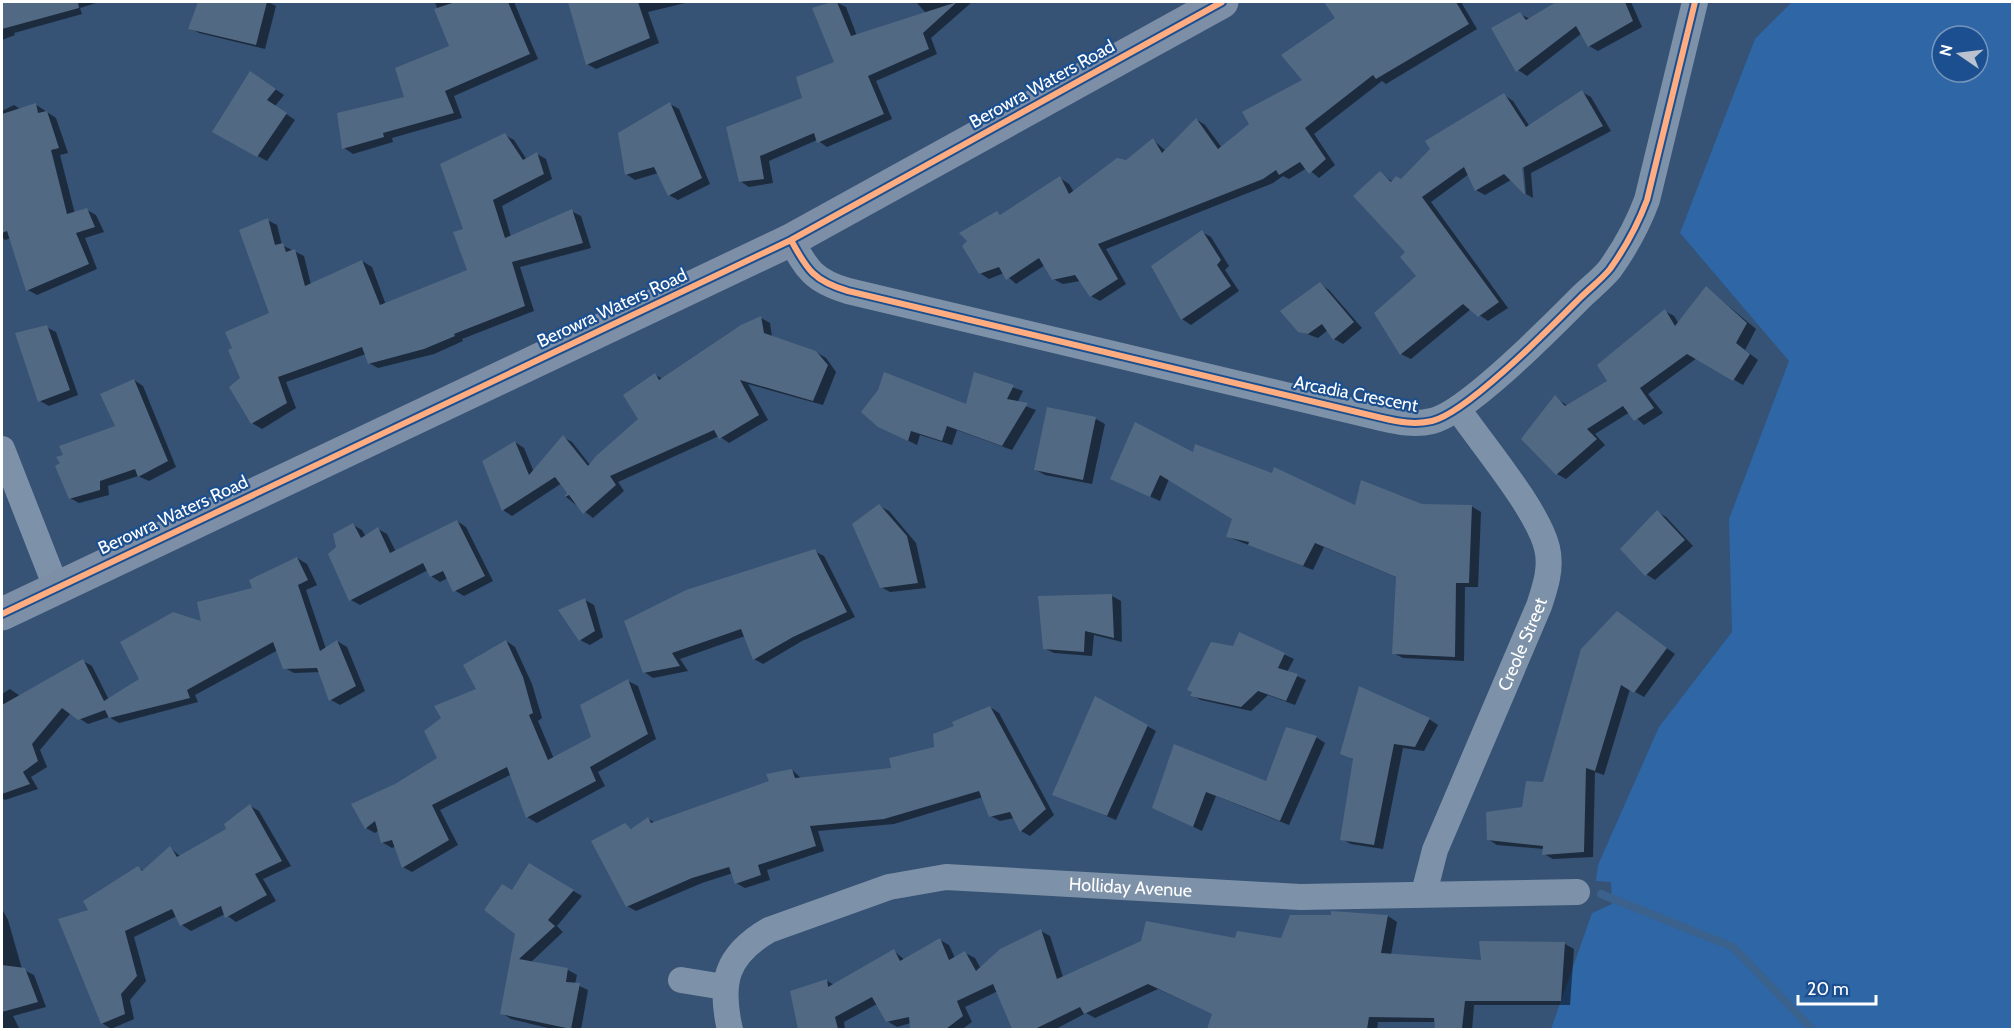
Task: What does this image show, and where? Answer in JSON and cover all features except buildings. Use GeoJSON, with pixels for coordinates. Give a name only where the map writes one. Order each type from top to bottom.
{"type":"FeatureCollection","features":[{"type":"Feature","properties":{"kind":"main road","name":"Berowra Waters Road"},"geometry":{"type":"LineString","coordinates":[[2,614],[791,240],[1222,2]]}},
{"type":"Feature","properties":{"kind":"street","name":"Arcadia Crescent"},"geometry":{"type":"LineString","coordinates":[[791,240],[803,262],[818,279],[848,291],[1406,423],[1433,421],[1458,409],[1544,333],[1608,271],[1620,254],[1647,200],[1695,2]]}},
{"type":"Feature","properties":{"kind":"street","name":"Creole Street"},"geometry":{"type":"LineString","coordinates":[[1425,893],[1435,850],[1539,606],[1548,576],[1548,550],[1540,526],[1458,409]]}},
{"type":"Feature","properties":{"kind":"street"},"geometry":{"type":"LineString","coordinates":[[2,449],[56,587]]}},
{"type":"Feature","properties":{"kind":"street","name":"Holliday Avenue"},"geometry":{"type":"LineString","coordinates":[[724,987],[737,955],[751,941],[769,930],[913,881],[946,877],[1300,897],[1577,892]]}},
{"type":"Feature","properties":{"kind":"street"},"geometry":{"type":"LineString","coordinates":[[681,980],[724,987],[730,1029]]}},
{"type":"Feature","properties":{"kind":"shaded area"},"geometry":{"type":"Polygon","coordinates":[[[1792,2],[2012,2],[2012,1029],[1551,1029],[1592,913],[1612,904],[1611,882],[1596,881],[1598,865],[1659,727],[1732,632],[1729,519],[1789,361],[1680,233],[1755,39],[1792,2]]]}},
{"type":"Feature","properties":{"kind":"waterway"},"geometry":{"type":"LineString","coordinates":[[1601,894],[1733,947],[1813,1030]]}},
{"type":"Feature","properties":{"kind":"cycle path"},"geometry":{"type":"LineString","coordinates":[[2,614],[791,240],[1222,2]]}},
{"type":"Feature","properties":{"kind":"cycle path"},"geometry":{"type":"LineString","coordinates":[[791,240],[813,273],[827,283],[848,291],[1401,422],[1432,421],[1447,415],[1466,402],[1509,367],[1610,269],[1621,253],[1647,200],[1695,2]]}}]}
